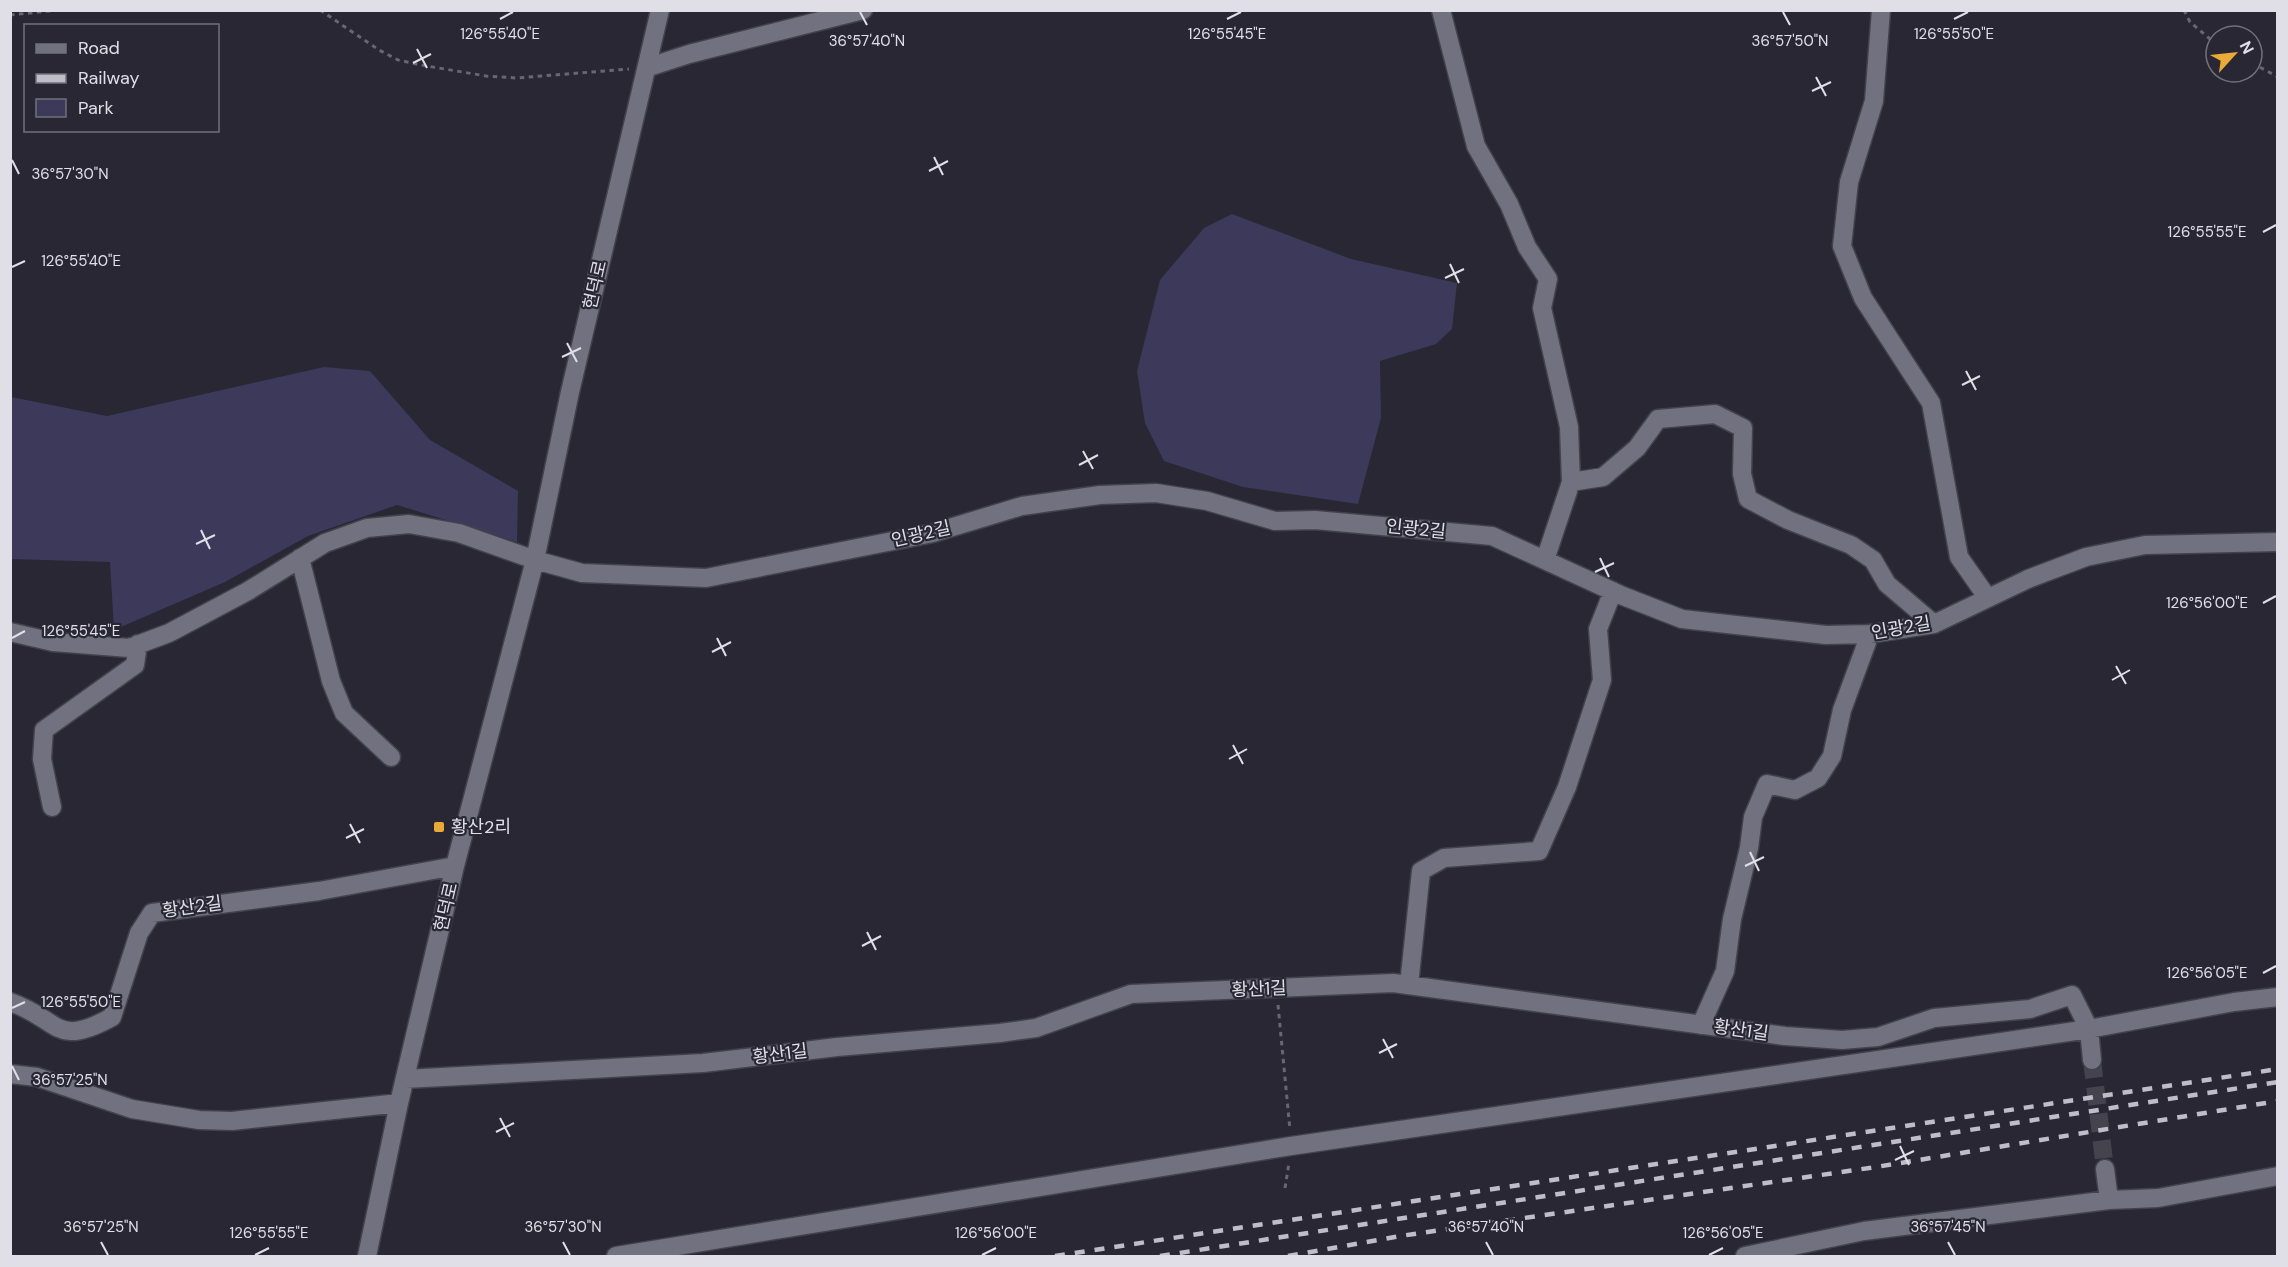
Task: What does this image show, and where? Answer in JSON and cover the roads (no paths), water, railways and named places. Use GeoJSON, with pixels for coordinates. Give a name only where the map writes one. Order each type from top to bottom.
{"type":"FeatureCollection","features":[{"type":"Feature","properties":{"kind":"street","name":"현덕로"},"geometry":{"type":"LineString","coordinates":[[367,1257],[399,1103],[456,866],[535,560],[570,392],[649,67],[660,10]]}},
{"type":"Feature","properties":{"kind":"street"},"geometry":{"type":"LineString","coordinates":[[649,67],[689,54],[863,10]]}},
{"type":"Feature","properties":{"kind":"street"},"geometry":{"type":"LineString","coordinates":[[1441,10],[1476,146],[1509,204],[1527,248],[1548,279],[1542,308],[1569,426],[1571,482],[1545,560]]}},
{"type":"Feature","properties":{"kind":"street"},"geometry":{"type":"LineString","coordinates":[[1881,10],[1874,101],[1849,182],[1842,246],[1863,298],[1931,403],[1959,556],[1988,597]]}},
{"type":"Feature","properties":{"kind":"street"},"geometry":{"type":"LineString","coordinates":[[1571,482],[1603,477],[1638,448],[1658,419],[1715,414],[1743,428],[1742,474],[1748,500],[1788,520],[1851,545],[1873,560],[1887,585],[1934,624]]}},
{"type":"Feature","properties":{"kind":"street","name":"인광2길"},"geometry":{"type":"LineString","coordinates":[[535,560],[582,573],[706,578],[933,533],[1022,506],[1100,495],[1156,493],[1206,501],[1275,521],[1315,520],[1492,537],[1612,591],[1682,619],[1826,635],[1870,634],[1934,624],[1988,597],[2086,557],[2145,545],[2277,542]]}},
{"type":"Feature","properties":{"kind":"street"},"geometry":{"type":"LineString","coordinates":[[10,632],[53,642],[129,648],[169,633],[248,591],[325,543],[367,528],[409,524],[459,533],[535,560]]}},
{"type":"Feature","properties":{"kind":"street"},"geometry":{"type":"LineString","coordinates":[[300,558],[331,681],[344,713],[391,757]]}},
{"type":"Feature","properties":{"kind":"street"},"geometry":{"type":"LineString","coordinates":[[1409,985],[1421,872],[1444,858],[1539,851],[1567,787],[1602,680],[1598,629],[1612,591]]}},
{"type":"Feature","properties":{"kind":"street"},"geometry":{"type":"LineString","coordinates":[[1701,1025],[1725,971],[1732,919],[1749,848],[1753,818],[1767,784],[1795,790],[1818,778],[1832,756],[1842,710],[1870,634]]}},
{"type":"Feature","properties":{"kind":"street"},"geometry":{"type":"LineString","coordinates":[[52,807],[42,759],[44,730],[135,665],[138,644]]}},
{"type":"Feature","properties":{"kind":"street","name":"황산2길"},"geometry":{"type":"LineString","coordinates":[[10,1002],[22,1006],[65,1033],[91,1029],[112,1017],[139,933],[152,913],[319,891],[456,866]]}},
{"type":"Feature","properties":{"kind":"street","name":"황산1길"},"geometry":{"type":"LineString","coordinates":[[405,1079],[703,1064],[837,1047],[1000,1033],[1036,1028],[1131,994],[1393,983],[1701,1025],[1818,1038],[1878,1037],[1934,1018],[2030,1009],[2072,995],[2089,1029]]}},
{"type":"Feature","properties":{"kind":"street"},"geometry":{"type":"LineString","coordinates":[[616,1257],[1291,1146],[2089,1029],[2234,1002],[2277,997]]}},
{"type":"Feature","properties":{"kind":"street"},"geometry":{"type":"LineString","coordinates":[[2089,1029],[2092,1060]]}},
{"type":"Feature","properties":{"kind":"street"},"geometry":{"type":"LineString","coordinates":[[1815,1068],[1818,1038]]}},
{"type":"Feature","properties":{"kind":"street"},"geometry":{"type":"LineString","coordinates":[[10,1074],[36,1077],[132,1109],[199,1119],[232,1121],[399,1103]]}},
{"type":"Feature","properties":{"kind":"street"},"geometry":{"type":"LineString","coordinates":[[2105,1169],[2109,1200]]}},
{"type":"Feature","properties":{"kind":"street"},"geometry":{"type":"LineString","coordinates":[[1745,1257],[1864,1231],[2109,1200],[2158,1198],[2277,1176]]}},
{"type":"Feature","properties":{"kind":"tunnel"},"geometry":{"type":"LineString","coordinates":[[2092,1060],[2105,1169]]}},
{"type":"Feature","properties":{"kind":"railway"},"geometry":{"type":"LineString","coordinates":[[1055,1256],[2278,1069]]}},
{"type":"Feature","properties":{"kind":"railway"},"geometry":{"type":"LineString","coordinates":[[1160,1256],[2278,1082]]}},
{"type":"Feature","properties":{"kind":"railway"},"geometry":{"type":"LineString","coordinates":[[1288,1256],[1400,1236],[1876,1167],[2278,1101]]}},
{"type":"Feature","properties":{"kind":"place","name":"황산2리"},"geometry":{"type":"Point","coordinates":[439,827]}}]}
